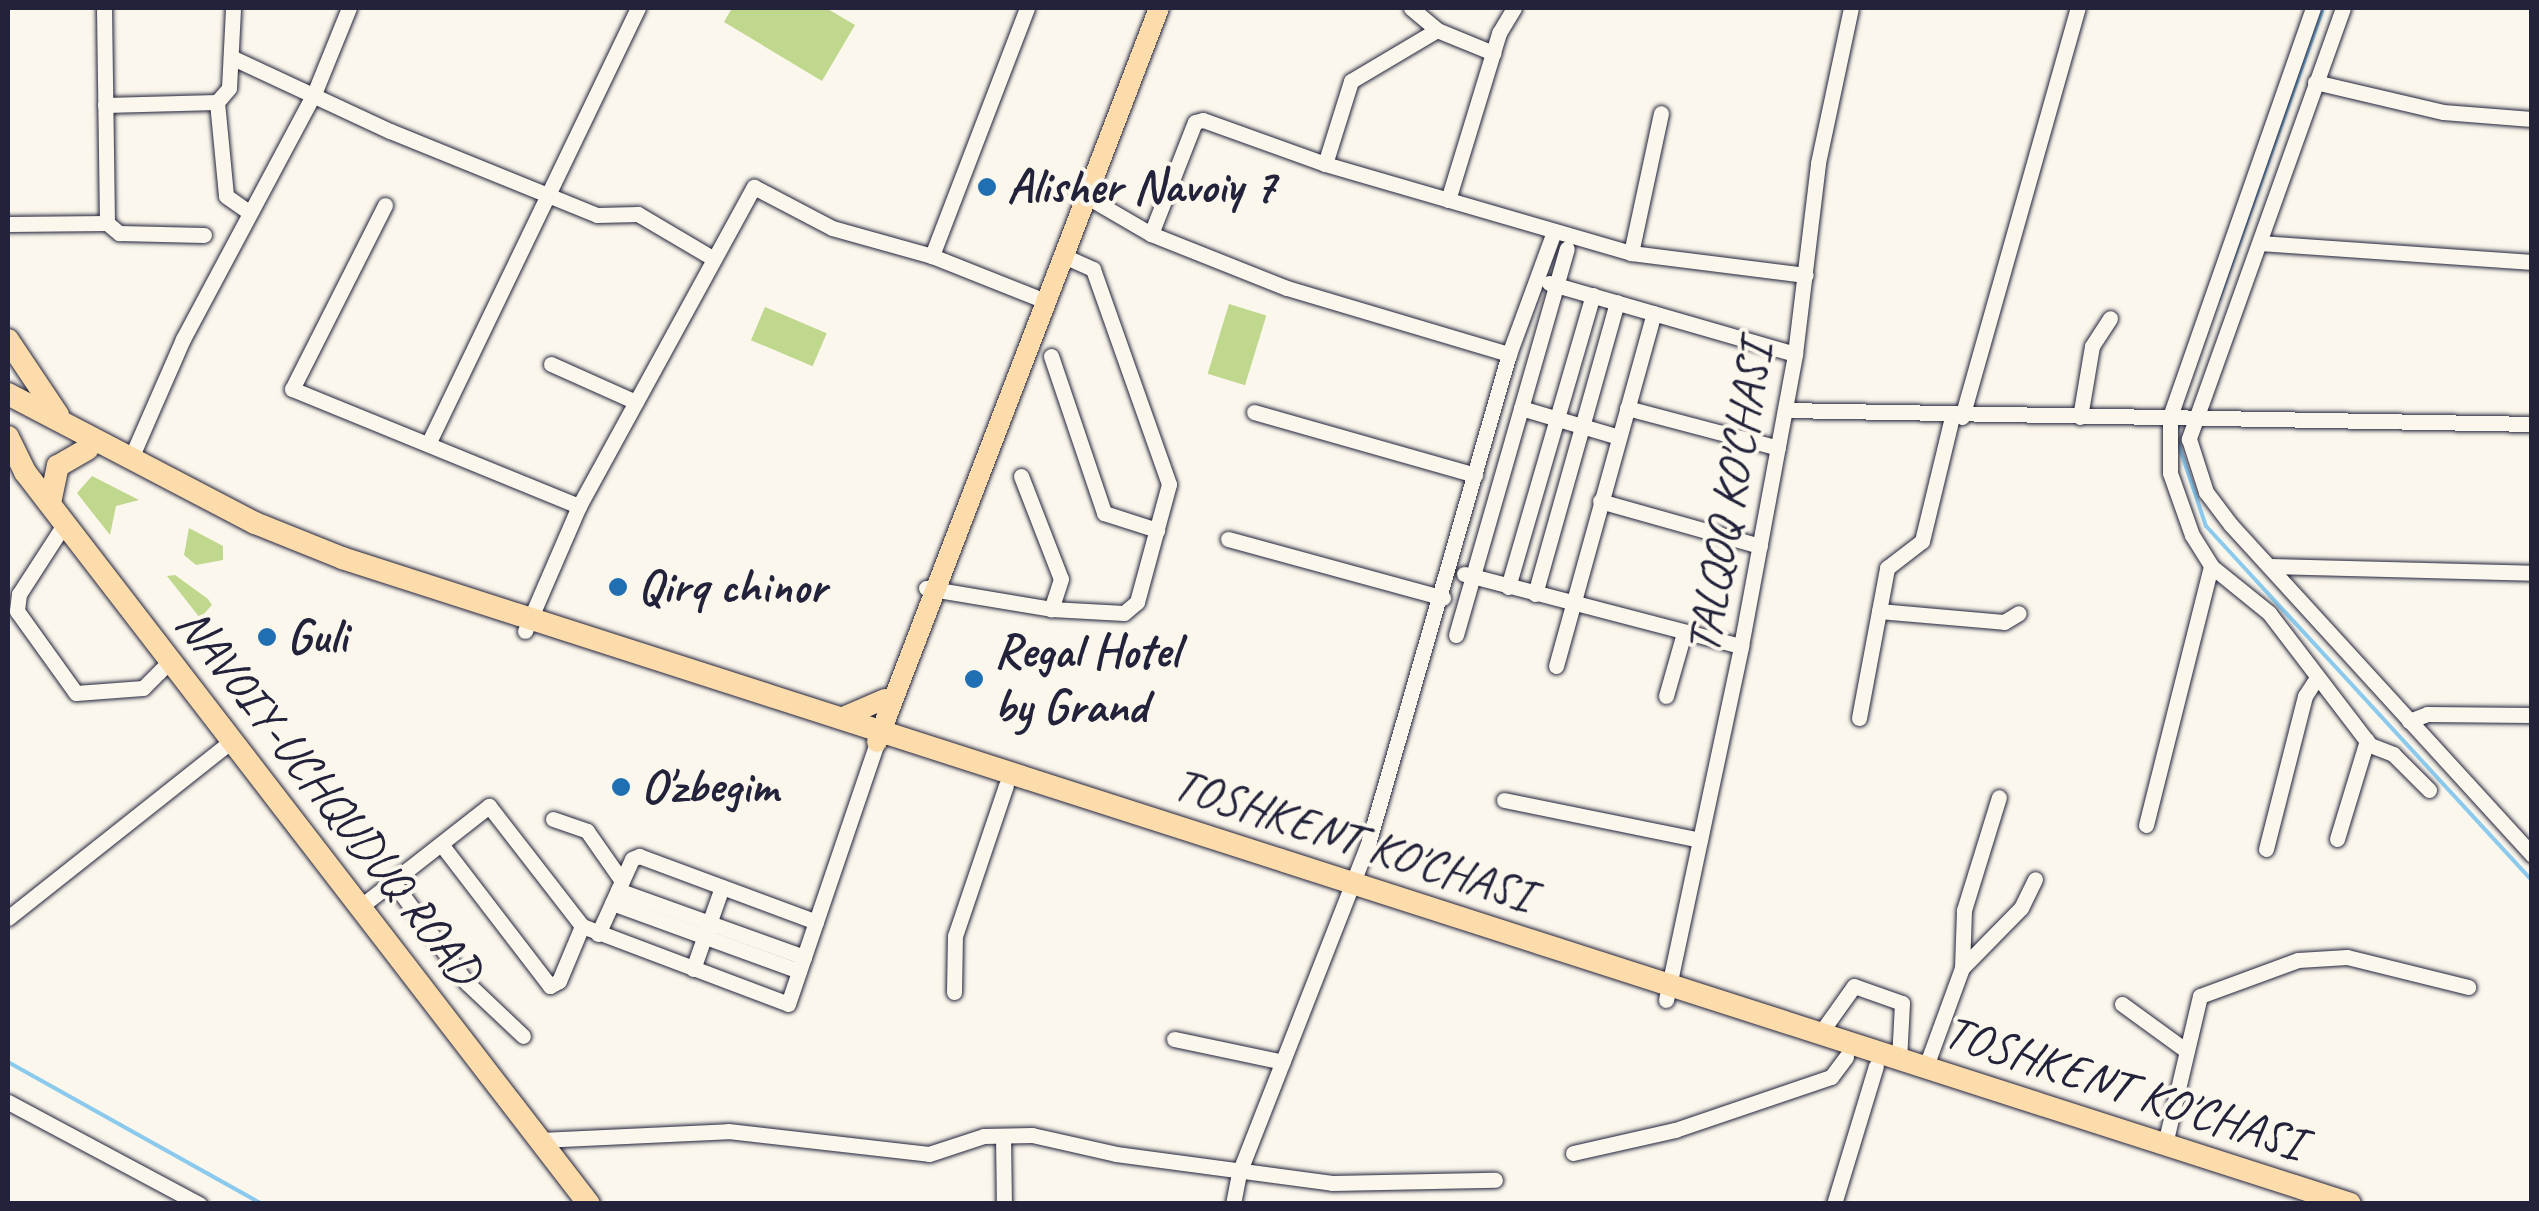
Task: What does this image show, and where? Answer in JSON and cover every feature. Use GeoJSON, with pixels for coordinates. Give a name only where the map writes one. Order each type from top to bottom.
{"type":"FeatureCollection","features":[{"type":"Feature","properties":{"kind":"highway"},"geometry":{"type":"LineString","coordinates":[[8,340],[32,384],[67,424]]}},
{"type":"Feature","properties":{"kind":"highway","name":"TOSHKENT KO'CHASI"},"geometry":{"type":"LineString","coordinates":[[8,394],[289,538],[528,626],[840,718],[1006,785],[1350,889]]}},
{"type":"Feature","properties":{"kind":"highway","name":"TOSHKENT KO'CHASI"},"geometry":{"type":"LineString","coordinates":[[8,409],[280,549],[879,735],[916,743],[1669,993],[1846,1057],[2309,1204]]}},
{"type":"Feature","properties":{"kind":"highway","name":"NAVOIY-UCHQUDUQ ROAD"},"geometry":{"type":"LineString","coordinates":[[8,437],[25,472],[589,1204]]}},
{"type":"Feature","properties":{"kind":"highway"},"geometry":{"type":"LineString","coordinates":[[50,503],[58,466],[87,449]]}},
{"type":"Feature","properties":{"kind":"highway"},"geometry":{"type":"LineString","coordinates":[[8,454],[25,472]]}},
{"type":"Feature","properties":{"kind":"highway","name":"TOSHKENT KO'CHASI"},"geometry":{"type":"LineString","coordinates":[[1669,993],[1819,1035],[2350,1204]]}},
{"type":"Feature","properties":{"kind":"main road"},"geometry":{"type":"LineString","coordinates":[[930,590],[1064,256],[1147,8]]}},
{"type":"Feature","properties":{"kind":"main road"},"geometry":{"type":"LineString","coordinates":[[879,735],[1035,297],[1159,8]]}},
{"type":"Feature","properties":{"kind":"main road"},"geometry":{"type":"LineString","coordinates":[[840,718],[889,700]]}},
{"type":"Feature","properties":{"kind":"main road"},"geometry":{"type":"LineString","coordinates":[[889,700],[902,728],[916,743]]}},
{"type":"Feature","properties":{"kind":"street"},"geometry":{"type":"LineString","coordinates":[[104,8],[107,223]]}},
{"type":"Feature","properties":{"kind":"street"},"geometry":{"type":"LineString","coordinates":[[233,8],[229,88],[217,102],[226,196],[249,212]]}},
{"type":"Feature","properties":{"kind":"street"},"geometry":{"type":"LineString","coordinates":[[131,458],[249,212],[314,94],[349,8]]}},
{"type":"Feature","properties":{"kind":"street"},"geometry":{"type":"LineString","coordinates":[[429,442],[544,194],[638,8]]}},
{"type":"Feature","properties":{"kind":"street"},"geometry":{"type":"LineString","coordinates":[[932,256],[1027,8]]}},
{"type":"Feature","properties":{"kind":"street"},"geometry":{"type":"LineString","coordinates":[[1411,8],[1437,30],[1492,53]]}},
{"type":"Feature","properties":{"kind":"street"},"geometry":{"type":"LineString","coordinates":[[1448,200],[1492,53],[1514,8]]}},
{"type":"Feature","properties":{"kind":"street","name":"TALQOQ KO'CHASI"},"geometry":{"type":"LineString","coordinates":[[1669,993],[1760,546],[1795,354],[1818,163],[1851,8]]}},
{"type":"Feature","properties":{"kind":"street"},"geometry":{"type":"LineString","coordinates":[[1859,718],[1887,568],[1922,540],[2078,8]]}},
{"type":"Feature","properties":{"kind":"street"},"geometry":{"type":"LineString","coordinates":[[2313,8],[2170,417],[2170,473],[2192,536],[2211,566],[2269,613],[2366,740],[2392,754],[2428,790]]}},
{"type":"Feature","properties":{"kind":"street"},"geometry":{"type":"LineString","coordinates":[[2342,8],[2189,439],[2206,492],[2532,856]]}},
{"type":"Feature","properties":{"kind":"street"},"geometry":{"type":"LineString","coordinates":[[1325,164],[1351,81],[1437,30]]}},
{"type":"Feature","properties":{"kind":"street"},"geometry":{"type":"LineString","coordinates":[[231,56],[597,216],[638,214],[714,259]]}},
{"type":"Feature","properties":{"kind":"street"},"geometry":{"type":"LineString","coordinates":[[2315,82],[2427,109],[2532,119]]}},
{"type":"Feature","properties":{"kind":"street"},"geometry":{"type":"LineString","coordinates":[[105,105],[217,102]]}},
{"type":"Feature","properties":{"kind":"street"},"geometry":{"type":"LineString","coordinates":[[1631,253],[1661,113]]}},
{"type":"Feature","properties":{"kind":"street"},"geometry":{"type":"LineString","coordinates":[[1150,234],[1195,122],[1631,253],[1806,275]]}},
{"type":"Feature","properties":{"kind":"street"},"geometry":{"type":"LineString","coordinates":[[528,626],[578,506],[754,188],[832,228],[932,256],[1035,297]]}},
{"type":"Feature","properties":{"kind":"street"},"geometry":{"type":"LineString","coordinates":[[1082,193],[1150,234],[1287,288],[1508,354]]}},
{"type":"Feature","properties":{"kind":"street"},"geometry":{"type":"LineString","coordinates":[[386,205],[292,389],[408,440],[429,442],[578,506]]}},
{"type":"Feature","properties":{"kind":"street"},"geometry":{"type":"LineString","coordinates":[[8,224],[107,223],[120,233],[204,235]]}},
{"type":"Feature","properties":{"kind":"street"},"geometry":{"type":"LineString","coordinates":[[1233,1204],[1239,1172],[1350,889],[1443,598],[1508,354],[1554,232]]}},
{"type":"Feature","properties":{"kind":"street"},"geometry":{"type":"LineString","coordinates":[[2260,242],[2532,262]]}},
{"type":"Feature","properties":{"kind":"street"},"geometry":{"type":"LineString","coordinates":[[1456,635],[1567,249]]}},
{"type":"Feature","properties":{"kind":"street"},"geometry":{"type":"LineString","coordinates":[[930,590],[1051,609],[1124,613],[1138,602],[1169,484],[1093,270],[1064,256]]}},
{"type":"Feature","properties":{"kind":"street"},"geometry":{"type":"LineString","coordinates":[[1536,279],[1795,354]]}},
{"type":"Feature","properties":{"kind":"street"},"geometry":{"type":"LineString","coordinates":[[1508,586],[1593,296]]}},
{"type":"Feature","properties":{"kind":"street"},"geometry":{"type":"LineString","coordinates":[[1535,594],[1616,302]]}},
{"type":"Feature","properties":{"kind":"street"},"geometry":{"type":"LineString","coordinates":[[1556,666],[1654,313]]}},
{"type":"Feature","properties":{"kind":"street"},"geometry":{"type":"LineString","coordinates":[[2080,417],[2092,346],[2110,318]]}},
{"type":"Feature","properties":{"kind":"street"},"geometry":{"type":"LineString","coordinates":[[1051,356],[1104,513],[1157,530]]}},
{"type":"Feature","properties":{"kind":"street"},"geometry":{"type":"LineString","coordinates":[[552,364],[636,402]]}},
{"type":"Feature","properties":{"kind":"street"},"geometry":{"type":"LineString","coordinates":[[1521,408],[1619,437]]}},
{"type":"Feature","properties":{"kind":"street"},"geometry":{"type":"LineString","coordinates":[[1627,408],[1778,448]]}},
{"type":"Feature","properties":{"kind":"street"},"geometry":{"type":"LineString","coordinates":[[1785,410],[1957,417],[2196,416],[2532,424]]}},
{"type":"Feature","properties":{"kind":"street"},"geometry":{"type":"LineString","coordinates":[[1254,412],[1475,475]]}},
{"type":"Feature","properties":{"kind":"street"},"geometry":{"type":"LineString","coordinates":[[1021,476],[1061,579],[1051,609]]}},
{"type":"Feature","properties":{"kind":"street"},"geometry":{"type":"LineString","coordinates":[[1600,501],[1760,546]]}},
{"type":"Feature","properties":{"kind":"street"},"geometry":{"type":"LineString","coordinates":[[66,523],[19,594],[17,612],[76,693],[143,688],[171,660]]}},
{"type":"Feature","properties":{"kind":"street"},"geometry":{"type":"LineString","coordinates":[[1228,539],[1443,598]]}},
{"type":"Feature","properties":{"kind":"street"},"geometry":{"type":"LineString","coordinates":[[2146,825],[2211,566]]}},
{"type":"Feature","properties":{"kind":"street"},"geometry":{"type":"LineString","coordinates":[[2270,566],[2532,574]]}},
{"type":"Feature","properties":{"kind":"street"},"geometry":{"type":"LineString","coordinates":[[1451,570],[1741,646]]}},
{"type":"Feature","properties":{"kind":"street"},"geometry":{"type":"LineString","coordinates":[[1879,611],[2004,622],[2019,612]]}},
{"type":"Feature","properties":{"kind":"street"},"geometry":{"type":"LineString","coordinates":[[1666,696],[1684,632]]}},
{"type":"Feature","properties":{"kind":"street"},"geometry":{"type":"LineString","coordinates":[[2266,849],[2305,696],[2316,679]]}},
{"type":"Feature","properties":{"kind":"street"},"geometry":{"type":"LineString","coordinates":[[2409,721],[2427,714],[2532,715]]}},
{"type":"Feature","properties":{"kind":"street"},"geometry":{"type":"LineString","coordinates":[[360,908],[489,806],[582,926],[788,1004],[879,735]]}},
{"type":"Feature","properties":{"kind":"street"},"geometry":{"type":"LineString","coordinates":[[8,918],[232,740]]}},
{"type":"Feature","properties":{"kind":"street"},"geometry":{"type":"LineString","coordinates":[[2337,839],[2366,740]]}},
{"type":"Feature","properties":{"kind":"street"},"geometry":{"type":"LineString","coordinates":[[954,992],[955,936],[1006,785]]}},
{"type":"Feature","properties":{"kind":"street"},"geometry":{"type":"LineString","coordinates":[[1925,1068],[1962,968],[1964,910],[1998,797]]}},
{"type":"Feature","properties":{"kind":"street"},"geometry":{"type":"LineString","coordinates":[[1504,800],[1700,840]]}},
{"type":"Feature","properties":{"kind":"street"},"geometry":{"type":"LineString","coordinates":[[552,818],[587,831],[617,891],[707,930],[802,964]]}},
{"type":"Feature","properties":{"kind":"street"},"geometry":{"type":"LineString","coordinates":[[442,844],[550,986],[558,981],[582,926]]}},
{"type":"Feature","properties":{"kind":"street"},"geometry":{"type":"LineString","coordinates":[[598,934],[617,891],[640,856],[816,922]]}},
{"type":"Feature","properties":{"kind":"street"},"geometry":{"type":"LineString","coordinates":[[1962,968],[2022,908],[2035,879]]}},
{"type":"Feature","properties":{"kind":"street"},"geometry":{"type":"LineString","coordinates":[[392,882],[467,983],[523,1036]]}},
{"type":"Feature","properties":{"kind":"street"},"geometry":{"type":"LineString","coordinates":[[692,969],[722,887]]}},
{"type":"Feature","properties":{"kind":"street"},"geometry":{"type":"LineString","coordinates":[[2165,1144],[2184,1050],[2200,996],[2298,960],[2346,957],[2468,988]]}},
{"type":"Feature","properties":{"kind":"street"},"geometry":{"type":"LineString","coordinates":[[1819,1035],[1854,986],[1902,1004],[1899,1060]]}},
{"type":"Feature","properties":{"kind":"street"},"geometry":{"type":"LineString","coordinates":[[2122,1004],[2184,1050]]}},
{"type":"Feature","properties":{"kind":"street"},"geometry":{"type":"LineString","coordinates":[[1174,1040],[1283,1062]]}},
{"type":"Feature","properties":{"kind":"street"},"geometry":{"type":"LineString","coordinates":[[1573,1154],[1675,1130],[1831,1077],[1846,1057]]}},
{"type":"Feature","properties":{"kind":"street"},"geometry":{"type":"LineString","coordinates":[[1834,1204],[1876,1066]]}},
{"type":"Feature","properties":{"kind":"street"},"geometry":{"type":"LineString","coordinates":[[8,1102],[199,1204]]}},
{"type":"Feature","properties":{"kind":"street"},"geometry":{"type":"LineString","coordinates":[[540,1140],[728,1131],[929,1154],[1003,1136],[1088,1143],[1116,1154],[1332,1183],[1495,1180]]}},
{"type":"Feature","properties":{"kind":"street"},"geometry":{"type":"LineString","coordinates":[[1003,1136],[1004,1204]]}},
{"type":"Feature","properties":{"kind":"green space"},"geometry":{"type":"Polygon","coordinates":[[[732,8],[826,8],[855,25],[822,81],[724,22],[732,8]]]}},
{"type":"Feature","properties":{"kind":"green space"},"geometry":{"type":"Polygon","coordinates":[[[1229,304],[1266,315],[1245,385],[1208,374],[1229,304]]]}},
{"type":"Feature","properties":{"kind":"green space"},"geometry":{"type":"Polygon","coordinates":[[[765,307],[827,333],[813,366],[751,340],[765,307]]]}},
{"type":"Feature","properties":{"kind":"green space"},"geometry":{"type":"Polygon","coordinates":[[[92,476],[139,500],[116,506],[110,535],[77,493],[92,476]]]}},
{"type":"Feature","properties":{"kind":"green space"},"geometry":{"type":"Polygon","coordinates":[[[189,528],[223,546],[223,560],[196,565],[184,555],[189,528]]]}},
{"type":"Feature","properties":{"kind":"green space"},"geometry":{"type":"Polygon","coordinates":[[[175,575],[212,605],[200,618],[167,576],[175,575]]]}},
{"type":"Feature","properties":{"kind":"waterway"},"geometry":{"type":"LineString","coordinates":[[2219,299],[2323,8]]}},
{"type":"Feature","properties":{"kind":"waterway"},"geometry":{"type":"LineString","coordinates":[[2179,422],[2176,437],[2206,526],[2532,880]]}},
{"type":"Feature","properties":{"kind":"waterway"},"geometry":{"type":"LineString","coordinates":[[8,1062],[262,1204]]}},
{"type":"Feature","properties":{"kind":"place","name":"Alisher Navoiy 7"},"geometry":{"type":"Point","coordinates":[987,187]}},
{"type":"Feature","properties":{"kind":"place","name":"Qirq chinor"},"geometry":{"type":"Point","coordinates":[618,587]}},
{"type":"Feature","properties":{"kind":"place","name":"Guli"},"geometry":{"type":"Point","coordinates":[267,637]}},
{"type":"Feature","properties":{"kind":"place","name":"Regal Hotel by Grand"},"geometry":{"type":"Point","coordinates":[974,679]}},
{"type":"Feature","properties":{"kind":"place","name":"O'zbegim"},"geometry":{"type":"Point","coordinates":[621,787]}}]}
